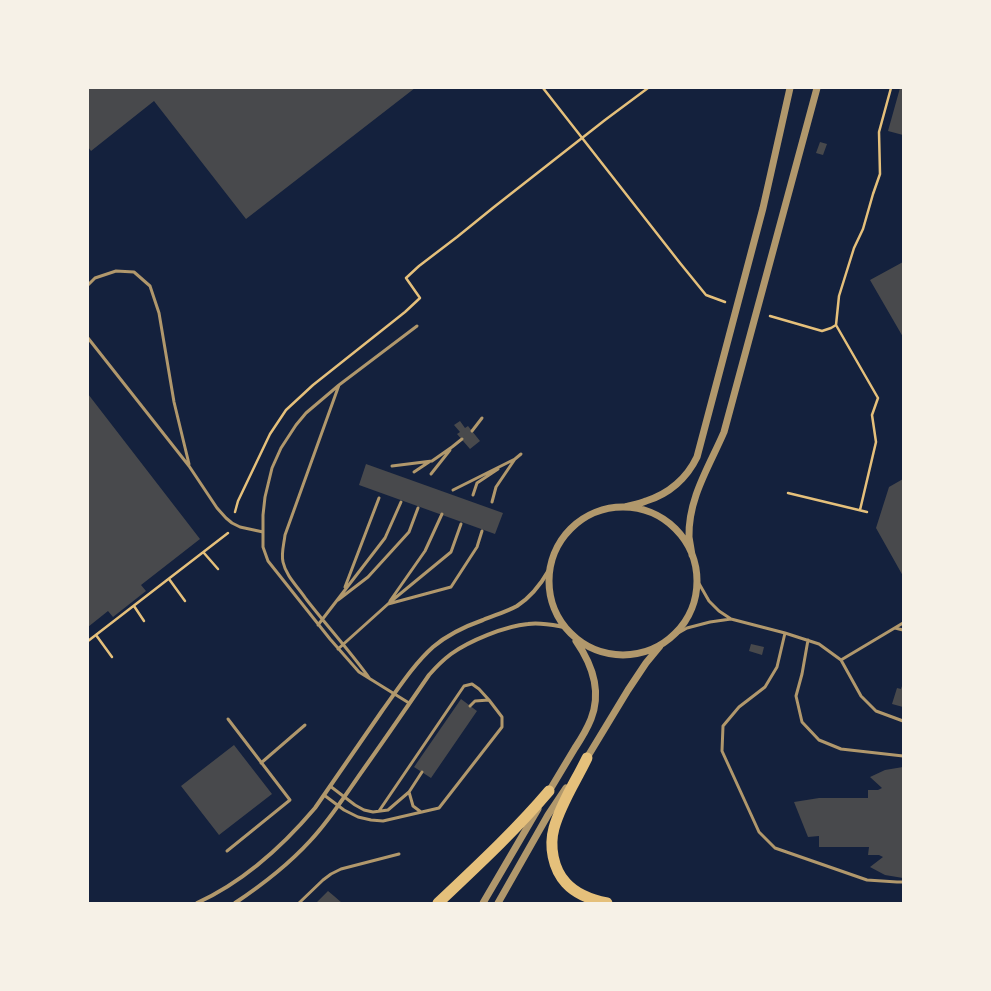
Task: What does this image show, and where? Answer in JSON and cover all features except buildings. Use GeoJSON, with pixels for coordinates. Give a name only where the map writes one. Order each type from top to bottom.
{"type":"FeatureCollection","features":[{"type":"Feature","properties":{"kind":"highway"},"geometry":{"type":"LineString","coordinates":[[587,758],[558,817],[552,842],[553,853],[560,875],[566,883],[586,897],[599,902],[607,903]]}},
{"type":"Feature","properties":{"kind":"highway"},"geometry":{"type":"LineString","coordinates":[[438,903],[506,838],[549,791]]}},
{"type":"Feature","properties":{"kind":"street"},"geometry":{"type":"LineString","coordinates":[[625,507],[647,501],[661,495],[676,485],[693,466],[697,457],[763,208],[790,88]]}},
{"type":"Feature","properties":{"kind":"street"},"geometry":{"type":"LineString","coordinates":[[692,555],[689,537],[690,521],[694,504],[700,484],[724,432],[817,88]]}},
{"type":"Feature","properties":{"kind":"street"},"geometry":{"type":"LineString","coordinates":[[612,507],[625,507],[637,508],[649,512],[666,521],[680,533],[692,555],[696,567],[697,580],[693,604],[688,616],[673,636],[652,649],[640,653],[616,655],[604,653],[582,643],[564,627],[551,600],[549,570],[552,558],[562,537],[579,520],[601,510],[612,507]]}},
{"type":"Feature","properties":{"kind":"street"},"geometry":{"type":"LineString","coordinates":[[197,903],[227,887],[247,874],[269,856],[301,824],[324,795],[394,694],[420,660],[434,646],[464,628],[508,611],[518,605],[541,584],[549,570]]}},
{"type":"Feature","properties":{"kind":"street"},"geometry":{"type":"LineString","coordinates":[[235,903],[262,884],[296,856],[320,829],[436,667],[452,653],[475,641],[503,630],[527,624],[535,623],[564,627]]}},
{"type":"Feature","properties":{"kind":"street"},"geometry":{"type":"LineString","coordinates":[[483,903],[586,730],[593,714],[596,700],[596,688],[590,664],[573,636]]}},
{"type":"Feature","properties":{"kind":"street"},"geometry":{"type":"LineString","coordinates":[[498,903],[548,815],[587,758],[646,663],[663,643]]}},
{"type":"Feature","properties":{"kind":"lane"},"geometry":{"type":"LineString","coordinates":[[88,285],[95,278],[116,271],[134,272],[150,286],[159,314],[174,402],[189,466]]}},
{"type":"Feature","properties":{"kind":"lane"},"geometry":{"type":"LineString","coordinates":[[409,703],[354,668],[268,561],[263,547],[263,515],[272,468],[281,448],[296,425],[306,413],[339,385],[417,326]]}},
{"type":"Feature","properties":{"kind":"lane"},"geometry":{"type":"LineString","coordinates":[[88,338],[189,466],[217,508],[226,518],[240,527],[263,532]]}},
{"type":"Feature","properties":{"kind":"lane"},"geometry":{"type":"LineString","coordinates":[[339,385],[285,535],[283,562],[287,574],[360,664],[371,680]]}},
{"type":"Feature","properties":{"kind":"lane"},"geometry":{"type":"LineString","coordinates":[[472,431],[482,418]]}},
{"type":"Feature","properties":{"kind":"lane"},"geometry":{"type":"LineString","coordinates":[[414,472],[452,448],[462,439]]}},
{"type":"Feature","properties":{"kind":"lane"},"geometry":{"type":"LineString","coordinates":[[431,474],[452,448]]}},
{"type":"Feature","properties":{"kind":"lane"},"geometry":{"type":"LineString","coordinates":[[473,495],[477,483],[521,454]]}},
{"type":"Feature","properties":{"kind":"lane"},"geometry":{"type":"LineString","coordinates":[[453,490],[515,459]]}},
{"type":"Feature","properties":{"kind":"lane"},"geometry":{"type":"LineString","coordinates":[[492,502],[496,487],[515,459]]}},
{"type":"Feature","properties":{"kind":"lane"},"geometry":{"type":"LineString","coordinates":[[392,466],[432,461]]}},
{"type":"Feature","properties":{"kind":"lane"},"geometry":{"type":"LineString","coordinates":[[344,591],[379,498]]}},
{"type":"Feature","properties":{"kind":"lane"},"geometry":{"type":"LineString","coordinates":[[318,625],[385,538],[400,502]]}},
{"type":"Feature","properties":{"kind":"lane"},"geometry":{"type":"LineString","coordinates":[[335,603],[368,577],[409,532],[418,508]]}},
{"type":"Feature","properties":{"kind":"lane"},"geometry":{"type":"LineString","coordinates":[[388,604],[424,550],[442,514]]}},
{"type":"Feature","properties":{"kind":"lane"},"geometry":{"type":"LineString","coordinates":[[338,649],[388,604],[451,552],[462,524]]}},
{"type":"Feature","properties":{"kind":"lane"},"geometry":{"type":"LineString","coordinates":[[388,604],[451,587],[477,547],[482,531]]}},
{"type":"Feature","properties":{"kind":"lane"},"geometry":{"type":"LineString","coordinates":[[697,580],[709,600],[719,611],[731,619],[785,633],[819,644],[841,660],[861,696],[876,711],[903,721]]}},
{"type":"Feature","properties":{"kind":"lane"},"geometry":{"type":"LineString","coordinates":[[673,636],[687,628],[710,622],[731,619]]}},
{"type":"Feature","properties":{"kind":"lane"},"geometry":{"type":"LineString","coordinates":[[841,660],[903,623]]}},
{"type":"Feature","properties":{"kind":"lane"},"geometry":{"type":"LineString","coordinates":[[895,628],[903,630]]}},
{"type":"Feature","properties":{"kind":"lane"},"geometry":{"type":"LineString","coordinates":[[785,633],[778,667],[765,686],[739,706],[723,726],[722,751],[759,832],[775,848],[867,880],[903,882]]}},
{"type":"Feature","properties":{"kind":"lane"},"geometry":{"type":"LineString","coordinates":[[808,640],[802,674],[796,696],[802,722],[819,740],[841,749],[903,756]]}},
{"type":"Feature","properties":{"kind":"lane"},"geometry":{"type":"LineString","coordinates":[[324,795],[344,810],[358,817],[371,820],[383,821],[439,808],[502,727],[502,716],[479,689],[472,684],[464,686],[379,811]]}},
{"type":"Feature","properties":{"kind":"lane"},"geometry":{"type":"LineString","coordinates":[[470,706],[475,701],[489,700]]}},
{"type":"Feature","properties":{"kind":"lane"},"geometry":{"type":"LineString","coordinates":[[228,719],[290,800],[228,851]]}},
{"type":"Feature","properties":{"kind":"lane"},"geometry":{"type":"LineString","coordinates":[[261,763],[305,725]]}},
{"type":"Feature","properties":{"kind":"lane"},"geometry":{"type":"LineString","coordinates":[[330,786],[364,810],[373,812],[388,810],[409,792],[422,772]]}},
{"type":"Feature","properties":{"kind":"lane"},"geometry":{"type":"LineString","coordinates":[[409,792],[413,806],[422,812]]}},
{"type":"Feature","properties":{"kind":"lane"},"geometry":{"type":"LineString","coordinates":[[298,903],[331,874],[399,854]]}},
{"type":"Feature","properties":{"kind":"path"},"geometry":{"type":"LineString","coordinates":[[543,88],[706,295],[737,306]]}},
{"type":"Feature","properties":{"kind":"path"},"geometry":{"type":"LineString","coordinates":[[860,510],[876,442],[872,415],[878,398],[836,325],[839,296],[854,248],[863,229],[880,174],[879,132],[891,88]]}},
{"type":"Feature","properties":{"kind":"path"},"geometry":{"type":"LineString","coordinates":[[756,312],[822,331],[836,325]]}},
{"type":"Feature","properties":{"kind":"path"},"geometry":{"type":"LineString","coordinates":[[788,493],[867,512]]}},
{"type":"Feature","properties":{"kind":"path"},"geometry":{"type":"LineString","coordinates":[[204,552],[218,570]]}},
{"type":"Feature","properties":{"kind":"path"},"geometry":{"type":"LineString","coordinates":[[169,579],[185,601]]}},
{"type":"Feature","properties":{"kind":"path"},"geometry":{"type":"LineString","coordinates":[[134,606],[144,621]]}},
{"type":"Feature","properties":{"kind":"path"},"geometry":{"type":"LineString","coordinates":[[96,635],[112,657]]}}]}
